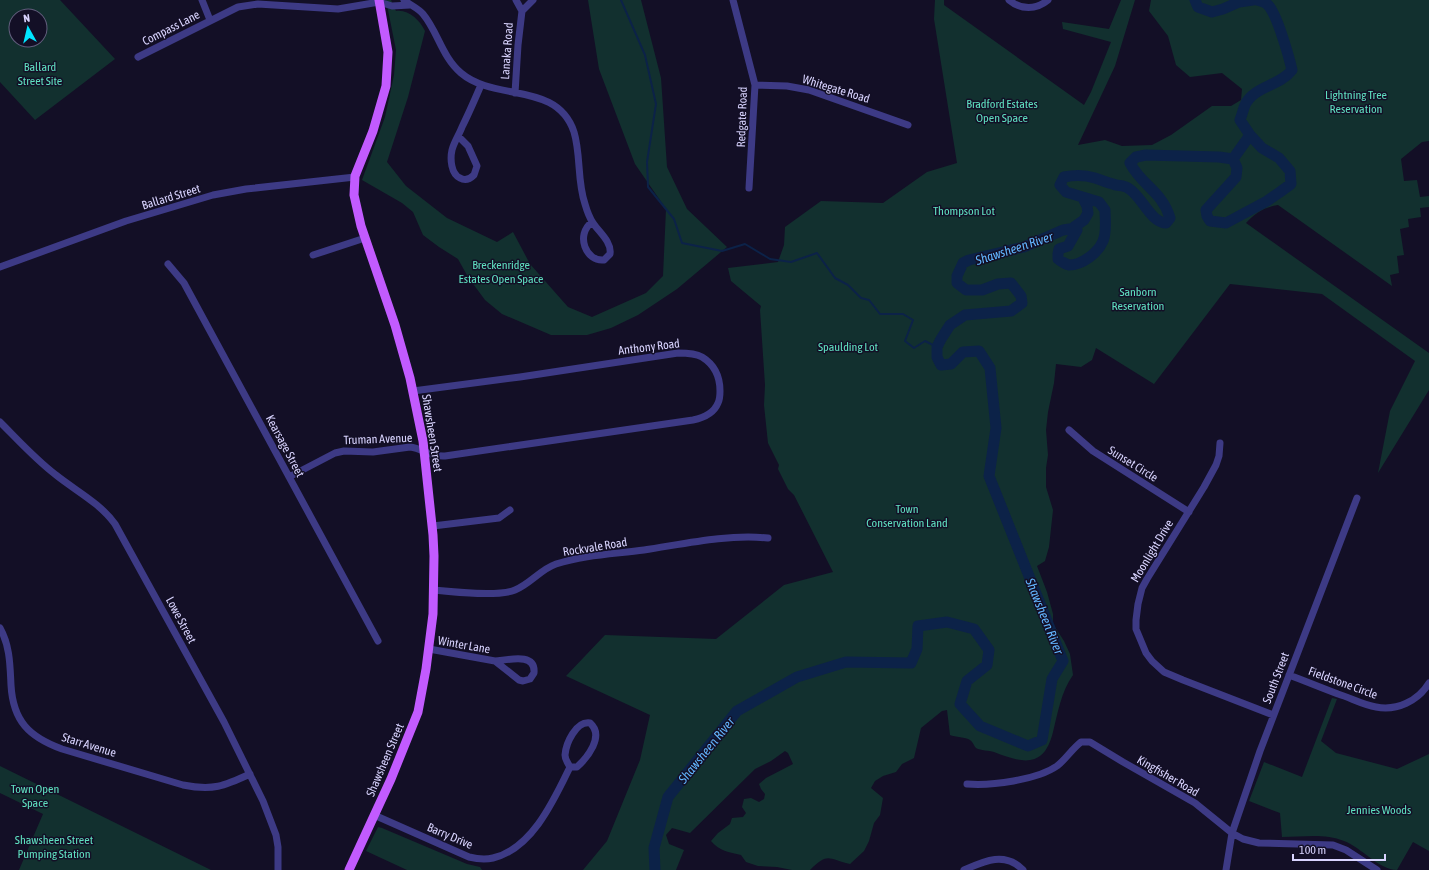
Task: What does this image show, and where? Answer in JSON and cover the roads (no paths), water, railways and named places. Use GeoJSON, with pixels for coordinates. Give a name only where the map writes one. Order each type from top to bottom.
{"type":"FeatureCollection","features":[{"type":"Feature","properties":{"kind":"main road","name":"Shawsheen Street"},"geometry":{"type":"LineString","coordinates":[[349,870],[398,761],[418,712],[429,649],[434,590],[434,556],[425,452],[413,392],[388,302],[361,226],[354,196],[355,177],[373,131],[386,86],[388,52],[380,1]]}},
{"type":"Feature","properties":{"kind":"street"},"geometry":{"type":"LineString","coordinates":[[202,0],[210,20]]}},
{"type":"Feature","properties":{"kind":"street","name":"Lanaka Road"},"geometry":{"type":"LineString","coordinates":[[515,93],[522,11],[516,0]]}},
{"type":"Feature","properties":{"kind":"street","name":"Lanaka Road"},"geometry":{"type":"LineString","coordinates":[[522,11],[533,0]]}},
{"type":"Feature","properties":{"kind":"street","name":"Redgate Road"},"geometry":{"type":"LineString","coordinates":[[733,0],[754,86],[749,188]]}},
{"type":"Feature","properties":{"kind":"street"},"geometry":{"type":"LineString","coordinates":[[1008,0],[1016,5],[1029,8],[1038,6],[1048,0]]}},
{"type":"Feature","properties":{"kind":"street"},"geometry":{"type":"LineString","coordinates":[[380,1],[392,6],[407,2],[423,14],[453,65],[466,77],[481,85],[534,96],[545,100],[556,107],[568,121],[575,138],[582,195],[587,210],[592,222],[610,248],[610,254],[604,260],[594,258],[583,242],[584,232],[587,226],[592,222]]}},
{"type":"Feature","properties":{"kind":"street","name":"Compass Lane"},"geometry":{"type":"LineString","coordinates":[[138,57],[238,7],[248,5],[268,5],[338,9],[380,1]]}},
{"type":"Feature","properties":{"kind":"street"},"geometry":{"type":"LineString","coordinates":[[458,136],[468,146],[476,164],[477,169],[475,174],[468,179],[458,178],[455,174],[453,170],[452,155],[458,136],[481,85]]}},
{"type":"Feature","properties":{"kind":"street","name":"Whitegate Road"},"geometry":{"type":"LineString","coordinates":[[754,86],[787,86],[809,90],[908,125]]}},
{"type":"Feature","properties":{"kind":"street","name":"Ballard Street"},"geometry":{"type":"LineString","coordinates":[[0,268],[126,221],[213,196],[253,188],[355,177]]}},
{"type":"Feature","properties":{"kind":"street"},"geometry":{"type":"LineString","coordinates":[[313,255],[365,238]]}},
{"type":"Feature","properties":{"kind":"street","name":"Kearsage Street"},"geometry":{"type":"LineString","coordinates":[[168,264],[184,283],[378,641]]}},
{"type":"Feature","properties":{"kind":"street","name":"Anthony Road"},"geometry":{"type":"LineString","coordinates":[[413,392],[678,353],[700,356],[715,368],[719,376],[720,396],[718,403],[712,411],[700,418],[445,456],[437,456],[425,452]]}},
{"type":"Feature","properties":{"kind":"street","name":"Lowe Street"},"geometry":{"type":"LineString","coordinates":[[0,422],[40,462],[98,505],[109,515],[115,524],[173,627],[238,748],[267,809],[276,835],[278,847],[278,870]]}},
{"type":"Feature","properties":{"kind":"street","name":"Sunset Circle"},"geometry":{"type":"LineString","coordinates":[[1069,430],[1093,451],[1189,512]]}},
{"type":"Feature","properties":{"kind":"street","name":"Moonlight Drive"},"geometry":{"type":"LineString","coordinates":[[1220,443],[1219,456],[1216,465],[1189,512],[1147,578],[1140,593],[1136,612],[1137,633],[1142,645],[1152,661],[1168,674],[1274,715]]}},
{"type":"Feature","properties":{"kind":"street","name":"Truman Avenue"},"geometry":{"type":"LineString","coordinates":[[289,477],[335,453],[344,451],[373,452],[410,447],[425,452]]}},
{"type":"Feature","properties":{"kind":"street","name":"South Street"},"geometry":{"type":"LineString","coordinates":[[1226,870],[1232,833],[1274,715],[1357,498]]}},
{"type":"Feature","properties":{"kind":"street"},"geometry":{"type":"LineString","coordinates":[[432,526],[498,518],[510,510]]}},
{"type":"Feature","properties":{"kind":"street","name":"Rockvale Road"},"geometry":{"type":"LineString","coordinates":[[434,590],[503,593],[515,590],[556,564],[579,559],[715,540],[753,537],[768,538]]}},
{"type":"Feature","properties":{"kind":"street","name":"Starr Avenue"},"geometry":{"type":"LineString","coordinates":[[0,628],[7,645],[10,663],[11,690],[16,709],[22,723],[29,731],[43,742],[168,781],[196,788],[223,786],[250,774]]}},
{"type":"Feature","properties":{"kind":"street","name":"Winter Lane"},"geometry":{"type":"LineString","coordinates":[[429,649],[495,661],[525,658],[534,665],[533,676],[526,680],[519,680],[495,661]]}},
{"type":"Feature","properties":{"kind":"street","name":"Fieldstone Circle"},"geometry":{"type":"LineString","coordinates":[[1289,675],[1366,704],[1382,708],[1394,708],[1410,702],[1420,695],[1429,682]]}},
{"type":"Feature","properties":{"kind":"street"},"geometry":{"type":"LineString","coordinates":[[581,724],[590,724],[593,726],[596,738],[592,748],[584,761],[577,767],[570,767],[565,756],[575,729],[581,724]]}},
{"type":"Feature","properties":{"kind":"street","name":"Kingfisher Road"},"geometry":{"type":"LineString","coordinates":[[967,784],[981,785],[1006,782],[1036,775],[1056,766],[1081,742],[1090,742],[1195,804],[1232,833],[1243,839],[1259,843],[1329,844],[1338,846],[1377,870]]}},
{"type":"Feature","properties":{"kind":"street","name":"Barry Drive"},"geometry":{"type":"LineString","coordinates":[[374,815],[469,857],[493,859],[510,852],[523,842],[536,827],[559,792],[570,767]]}},
{"type":"Feature","properties":{"kind":"street"},"geometry":{"type":"LineString","coordinates":[[964,870],[989,860],[1000,859],[1011,860],[1023,870]]}},
{"type":"Feature","properties":{"kind":"waterway"},"geometry":{"type":"LineString","coordinates":[[621,0],[645,55],[656,104],[647,162],[648,187],[674,219],[682,243],[722,251],[745,244],[770,259],[791,262],[817,253],[835,278],[848,285],[861,298],[869,300],[880,314],[903,314],[913,320],[905,341],[914,348],[925,341],[937,347]]}},
{"type":"Feature","properties":{"kind":"waterway","name":"Shawsheen River"},"geometry":{"type":"LineString","coordinates":[[1195,0],[1198,7],[1212,12],[1239,2],[1253,0]]}},
{"type":"Feature","properties":{"kind":"waterway","name":"Shawsheen River"},"geometry":{"type":"LineString","coordinates":[[655,870],[654,848],[668,797],[737,711],[797,677],[846,662],[911,663],[917,649],[918,626],[947,622],[974,629],[989,650],[987,665],[967,681],[960,704],[980,726],[1028,746],[1042,740],[1052,679],[1063,661],[989,476],[996,428],[990,368],[979,351],[963,352],[951,364],[941,365],[937,357],[937,347],[950,325],[965,315],[1011,311],[1022,303],[1021,296],[1011,283],[998,284],[982,290],[966,290],[957,283],[957,276],[963,263],[969,260],[1024,247],[1063,230],[1076,228],[1077,230],[1068,246],[1059,249],[1058,259],[1069,265],[1079,263],[1089,258],[1103,241],[1105,230],[1105,210],[1099,202],[1066,192],[1060,185],[1064,177],[1087,176],[1126,187],[1138,197],[1155,218],[1160,222],[1166,223],[1170,218],[1162,201],[1140,178],[1130,163],[1136,157],[1146,155],[1219,157],[1233,159],[1237,168],[1236,177],[1206,210],[1210,221],[1226,223],[1267,201],[1291,184],[1290,171],[1279,158],[1262,148],[1250,135],[1240,120],[1245,105],[1254,94],[1281,80],[1292,70],[1275,17],[1267,4],[1257,0]]}},
{"type":"Feature","properties":{"kind":"waterway","name":"Shawsheen River"},"geometry":{"type":"LineString","coordinates":[[1233,159],[1250,135]]}},
{"type":"Feature","properties":{"kind":"waterway","name":"Shawsheen River"},"geometry":{"type":"LineString","coordinates":[[1074,227],[1084,220],[1088,213],[1087,206],[1083,198]]}},
{"type":"Feature","properties":{"kind":"park label","name":"Ballard Street Site"},"geometry":{"type":"Point","coordinates":[40,74]}},
{"type":"Feature","properties":{"kind":"park label","name":"Lightning Tree Reservation"},"geometry":{"type":"Point","coordinates":[1356,102]}},
{"type":"Feature","properties":{"kind":"park label","name":"Bradford Estates Open Space"},"geometry":{"type":"Point","coordinates":[1002,111]}},
{"type":"Feature","properties":{"kind":"park label","name":"Thompson Lot"},"geometry":{"type":"Point","coordinates":[964,211]}},
{"type":"Feature","properties":{"kind":"park label","name":"Breckenridge Estates Open Space"},"geometry":{"type":"Point","coordinates":[501,272]}},
{"type":"Feature","properties":{"kind":"park label","name":"Sanborn Reservation"},"geometry":{"type":"Point","coordinates":[1138,299]}},
{"type":"Feature","properties":{"kind":"park label","name":"Spaulding Lot"},"geometry":{"type":"Point","coordinates":[848,347]}},
{"type":"Feature","properties":{"kind":"park label","name":"Town Conservation Land"},"geometry":{"type":"Point","coordinates":[907,516]}},
{"type":"Feature","properties":{"kind":"park label","name":"Town Open Space"},"geometry":{"type":"Point","coordinates":[35,796]}},
{"type":"Feature","properties":{"kind":"park label","name":"Jennies Woods"},"geometry":{"type":"Point","coordinates":[1379,810]}},
{"type":"Feature","properties":{"kind":"park label","name":"Shawsheen Street Pumping Station"},"geometry":{"type":"Point","coordinates":[54,847]}}]}
